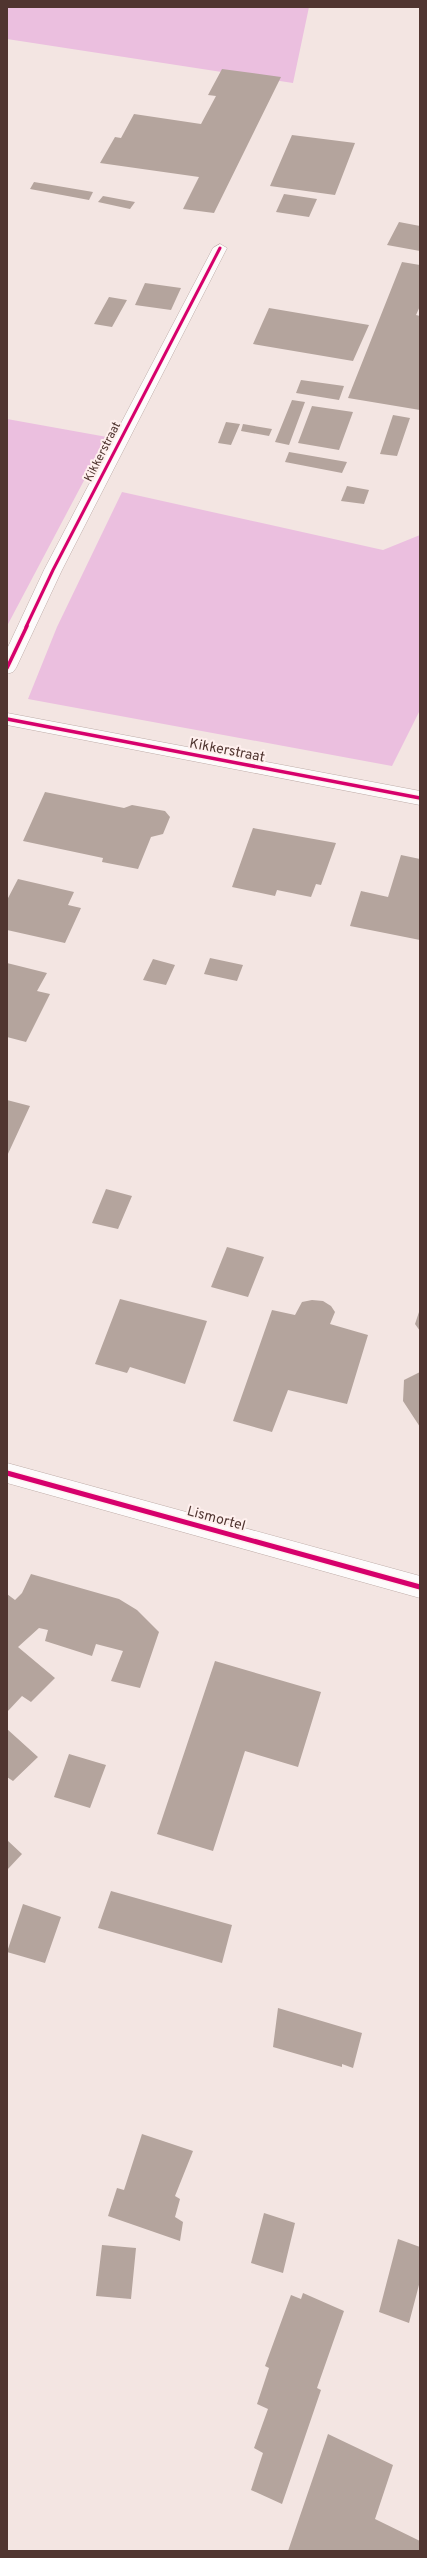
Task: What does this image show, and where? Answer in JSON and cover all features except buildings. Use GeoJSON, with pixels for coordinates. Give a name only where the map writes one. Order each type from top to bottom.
{"type":"FeatureCollection","features":[{"type":"Feature","properties":{"kind":"street","name":"Kikkerstraat"},"geometry":{"type":"LineString","coordinates":[[7,668],[53,570],[220,248]]}},
{"type":"Feature","properties":{"kind":"street","name":"Kikkerstraat"},"geometry":{"type":"LineString","coordinates":[[7,719],[328,782],[420,798]]}},
{"type":"Feature","properties":{"kind":"street","name":"Lismortel"},"geometry":{"type":"LineString","coordinates":[[7,1473],[420,1587]]}},
{"type":"Feature","properties":{"kind":"shaded area"},"geometry":{"type":"Polygon","coordinates":[[[7,7],[309,7],[293,83],[7,39],[7,7]]]}},
{"type":"Feature","properties":{"kind":"shaded area"},"geometry":{"type":"Polygon","coordinates":[[[7,419],[107,437],[7,626],[7,419]]]}},
{"type":"Feature","properties":{"kind":"shaded area"},"geometry":{"type":"Polygon","coordinates":[[[122,492],[383,550],[420,535],[420,710],[392,766],[28,699],[57,627],[122,492]]]}},
{"type":"Feature","properties":{"kind":"cycle path"},"geometry":{"type":"LineString","coordinates":[[7,668],[53,570],[220,248]]}},
{"type":"Feature","properties":{"kind":"cycle path"},"geometry":{"type":"LineString","coordinates":[[7,719],[328,782],[420,798]]}},
{"type":"Feature","properties":{"kind":"cycle path"},"geometry":{"type":"LineString","coordinates":[[7,1473],[420,1587]]}}]}
